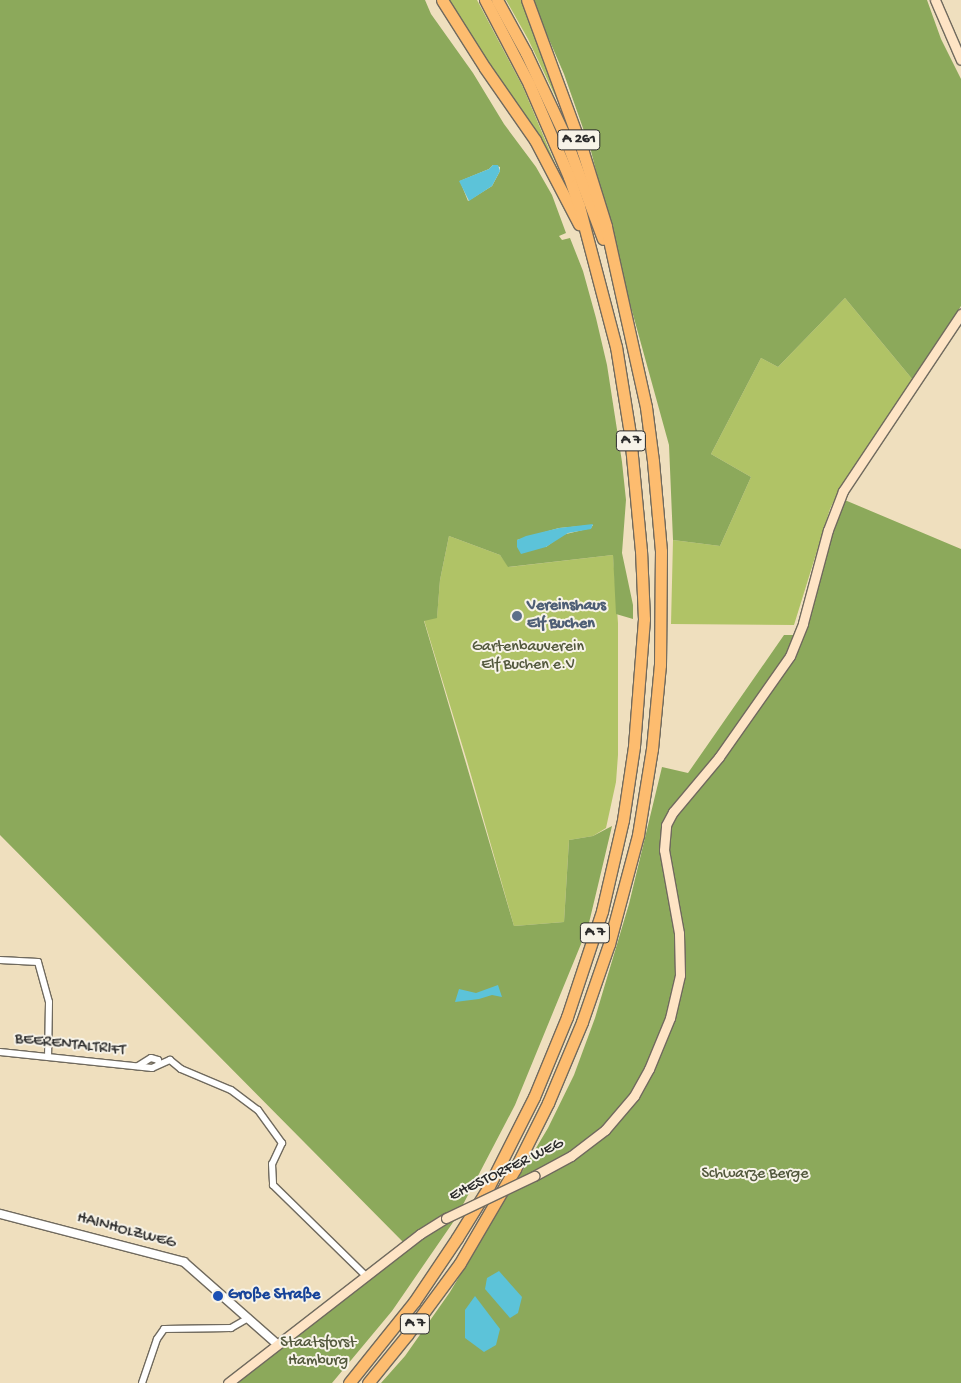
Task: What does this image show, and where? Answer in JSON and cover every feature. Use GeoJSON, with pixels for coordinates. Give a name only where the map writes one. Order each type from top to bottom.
{"type":"FeatureCollection","features":[{"type":"Feature","properties":{"kind":"highway","name":"A 261"},"geometry":{"type":"LineString","coordinates":[[442,0],[484,68],[535,140],[586,239]]}},
{"type":"Feature","properties":{"kind":"highway","name":"A 7"},"geometry":{"type":"LineString","coordinates":[[349,1383],[414,1302],[457,1238],[488,1188],[534,1098],[586,964],[602,911],[623,820],[634,746],[642,670],[644,602],[636,476],[624,393],[600,283],[586,239],[579,206],[553,136],[529,84],[485,0]]}},
{"type":"Feature","properties":{"kind":"highway","name":"A 7"},"geometry":{"type":"LineString","coordinates":[[368,1383],[407,1335],[460,1263],[499,1198],[544,1112],[576,1039],[598,977],[637,840],[649,776],[656,711],[662,621],[661,551],[646,407],[619,283],[563,132],[526,53],[497,0]]}},
{"type":"Feature","properties":{"kind":"highway","name":"A 261"},"geometry":{"type":"LineString","coordinates":[[527,0],[583,152],[606,226],[619,283]]}},
{"type":"Feature","properties":{"kind":"main road"},"geometry":{"type":"LineString","coordinates":[[935,0],[961,60]]}},
{"type":"Feature","properties":{"kind":"main road","name":"EHESTORFER WEG"},"geometry":{"type":"LineString","coordinates":[[228,1383],[420,1234],[446,1218],[572,1156],[595,1139],[614,1120],[643,1081],[664,1035],[676,1000],[681,957],[679,933],[664,850],[664,832],[673,812],[719,757],[784,666],[800,632],[828,530],[842,495],[961,314]]}},
{"type":"Feature","properties":{"kind":"street"},"geometry":{"type":"LineString","coordinates":[[0,960],[38,962],[49,1002],[48,1057]]}},
{"type":"Feature","properties":{"kind":"street","name":"BEERENTALTRIFT"},"geometry":{"type":"LineString","coordinates":[[0,1052],[138,1066],[151,1058],[158,1060],[159,1064],[170,1060],[181,1069],[231,1090],[258,1110],[282,1143],[272,1164],[274,1185],[366,1276]]}},
{"type":"Feature","properties":{"kind":"street","name":"HAINHOLZWEG"},"geometry":{"type":"LineString","coordinates":[[0,1214],[184,1262],[277,1344]]}},
{"type":"Feature","properties":{"kind":"street"},"geometry":{"type":"LineString","coordinates":[[142,1383],[157,1339],[164,1329],[230,1328],[248,1318]]}},
{"type":"Feature","properties":{"kind":"green space","name":"Staatsforst Hamburg"},"geometry":{"type":"Polygon","coordinates":[[[0,0],[425,0],[431,14],[473,73],[504,124],[536,167],[552,195],[566,233],[559,236],[562,240],[570,238],[583,271],[607,365],[622,462],[626,500],[622,553],[633,605],[633,619],[616,614],[613,555],[508,567],[500,555],[449,536],[440,580],[437,618],[424,621],[514,926],[564,922],[569,840],[593,836],[612,826],[588,927],[515,1105],[456,1218],[392,1311],[332,1383],[234,1383],[406,1245],[0,835],[0,0]],[[493,165],[489,169],[460,181],[468,201],[492,186],[500,171],[500,167],[493,165]],[[593,525],[559,528],[517,540],[546,547],[562,535],[591,528],[593,525]]]}},
{"type":"Feature","properties":{"kind":"green space"},"geometry":{"type":"Polygon","coordinates":[[[446,0],[477,0],[523,87],[562,180],[446,0]]]}},
{"type":"Feature","properties":{"kind":"green space"},"geometry":{"type":"Polygon","coordinates":[[[506,0],[521,0],[561,103],[559,104],[528,39],[506,0]]]}},
{"type":"Feature","properties":{"kind":"green space"},"geometry":{"type":"Polygon","coordinates":[[[532,0],[927,0],[941,39],[961,79],[961,306],[913,380],[845,298],[778,367],[761,358],[711,454],[751,477],[720,546],[673,540],[669,445],[624,282],[591,151],[564,74],[532,0]]]}},
{"type":"Feature","properties":{"kind":"green space"},"geometry":{"type":"Polygon","coordinates":[[[845,298],[913,380],[841,486],[830,509],[794,625],[671,624],[673,540],[720,546],[751,477],[711,454],[761,358],[778,367],[845,298]]]}},
{"type":"Feature","properties":{"kind":"green space","name":"Schwarze Berge"},"geometry":{"type":"Polygon","coordinates":[[[840,498],[961,549],[961,1383],[381,1383],[405,1356],[450,1292],[548,1128],[574,1075],[595,1018],[629,904],[662,767],[688,773],[784,635],[805,635],[840,498]]]}},
{"type":"Feature","properties":{"kind":"green space","name":"Gartenbauverein Elf Buchen e.V"},"geometry":{"type":"Polygon","coordinates":[[[449,536],[500,555],[509,567],[613,555],[618,623],[618,755],[616,782],[606,828],[593,836],[569,840],[564,922],[514,926],[424,620],[437,617],[440,580],[449,536]]]}},
{"type":"Feature","properties":{"kind":"water"},"geometry":{"type":"Polygon","coordinates":[[[493,165],[498,165],[500,171],[492,186],[469,201],[459,181],[489,169],[493,165]]]}},
{"type":"Feature","properties":{"kind":"water"},"geometry":{"type":"Polygon","coordinates":[[[593,524],[591,529],[568,533],[546,547],[521,554],[517,547],[517,540],[526,536],[559,528],[593,524]]]}},
{"type":"Feature","properties":{"kind":"water"},"geometry":{"type":"Polygon","coordinates":[[[498,985],[502,997],[492,995],[479,999],[455,1002],[459,989],[476,993],[498,985]]]}},
{"type":"Feature","properties":{"kind":"water"},"geometry":{"type":"Polygon","coordinates":[[[499,1271],[522,1297],[518,1313],[510,1318],[485,1289],[487,1278],[499,1271]]]}},
{"type":"Feature","properties":{"kind":"water"},"geometry":{"type":"Polygon","coordinates":[[[475,1296],[500,1329],[496,1345],[484,1352],[465,1338],[465,1310],[475,1296]]]}},
{"type":"Feature","properties":{"kind":"place","name":"Vereinshaus Elf Buchen"},"geometry":{"type":"Point","coordinates":[517,616]}},
{"type":"Feature","properties":{"kind":"place","name":"Große Straße"},"geometry":{"type":"Point","coordinates":[218,1296]}}]}
